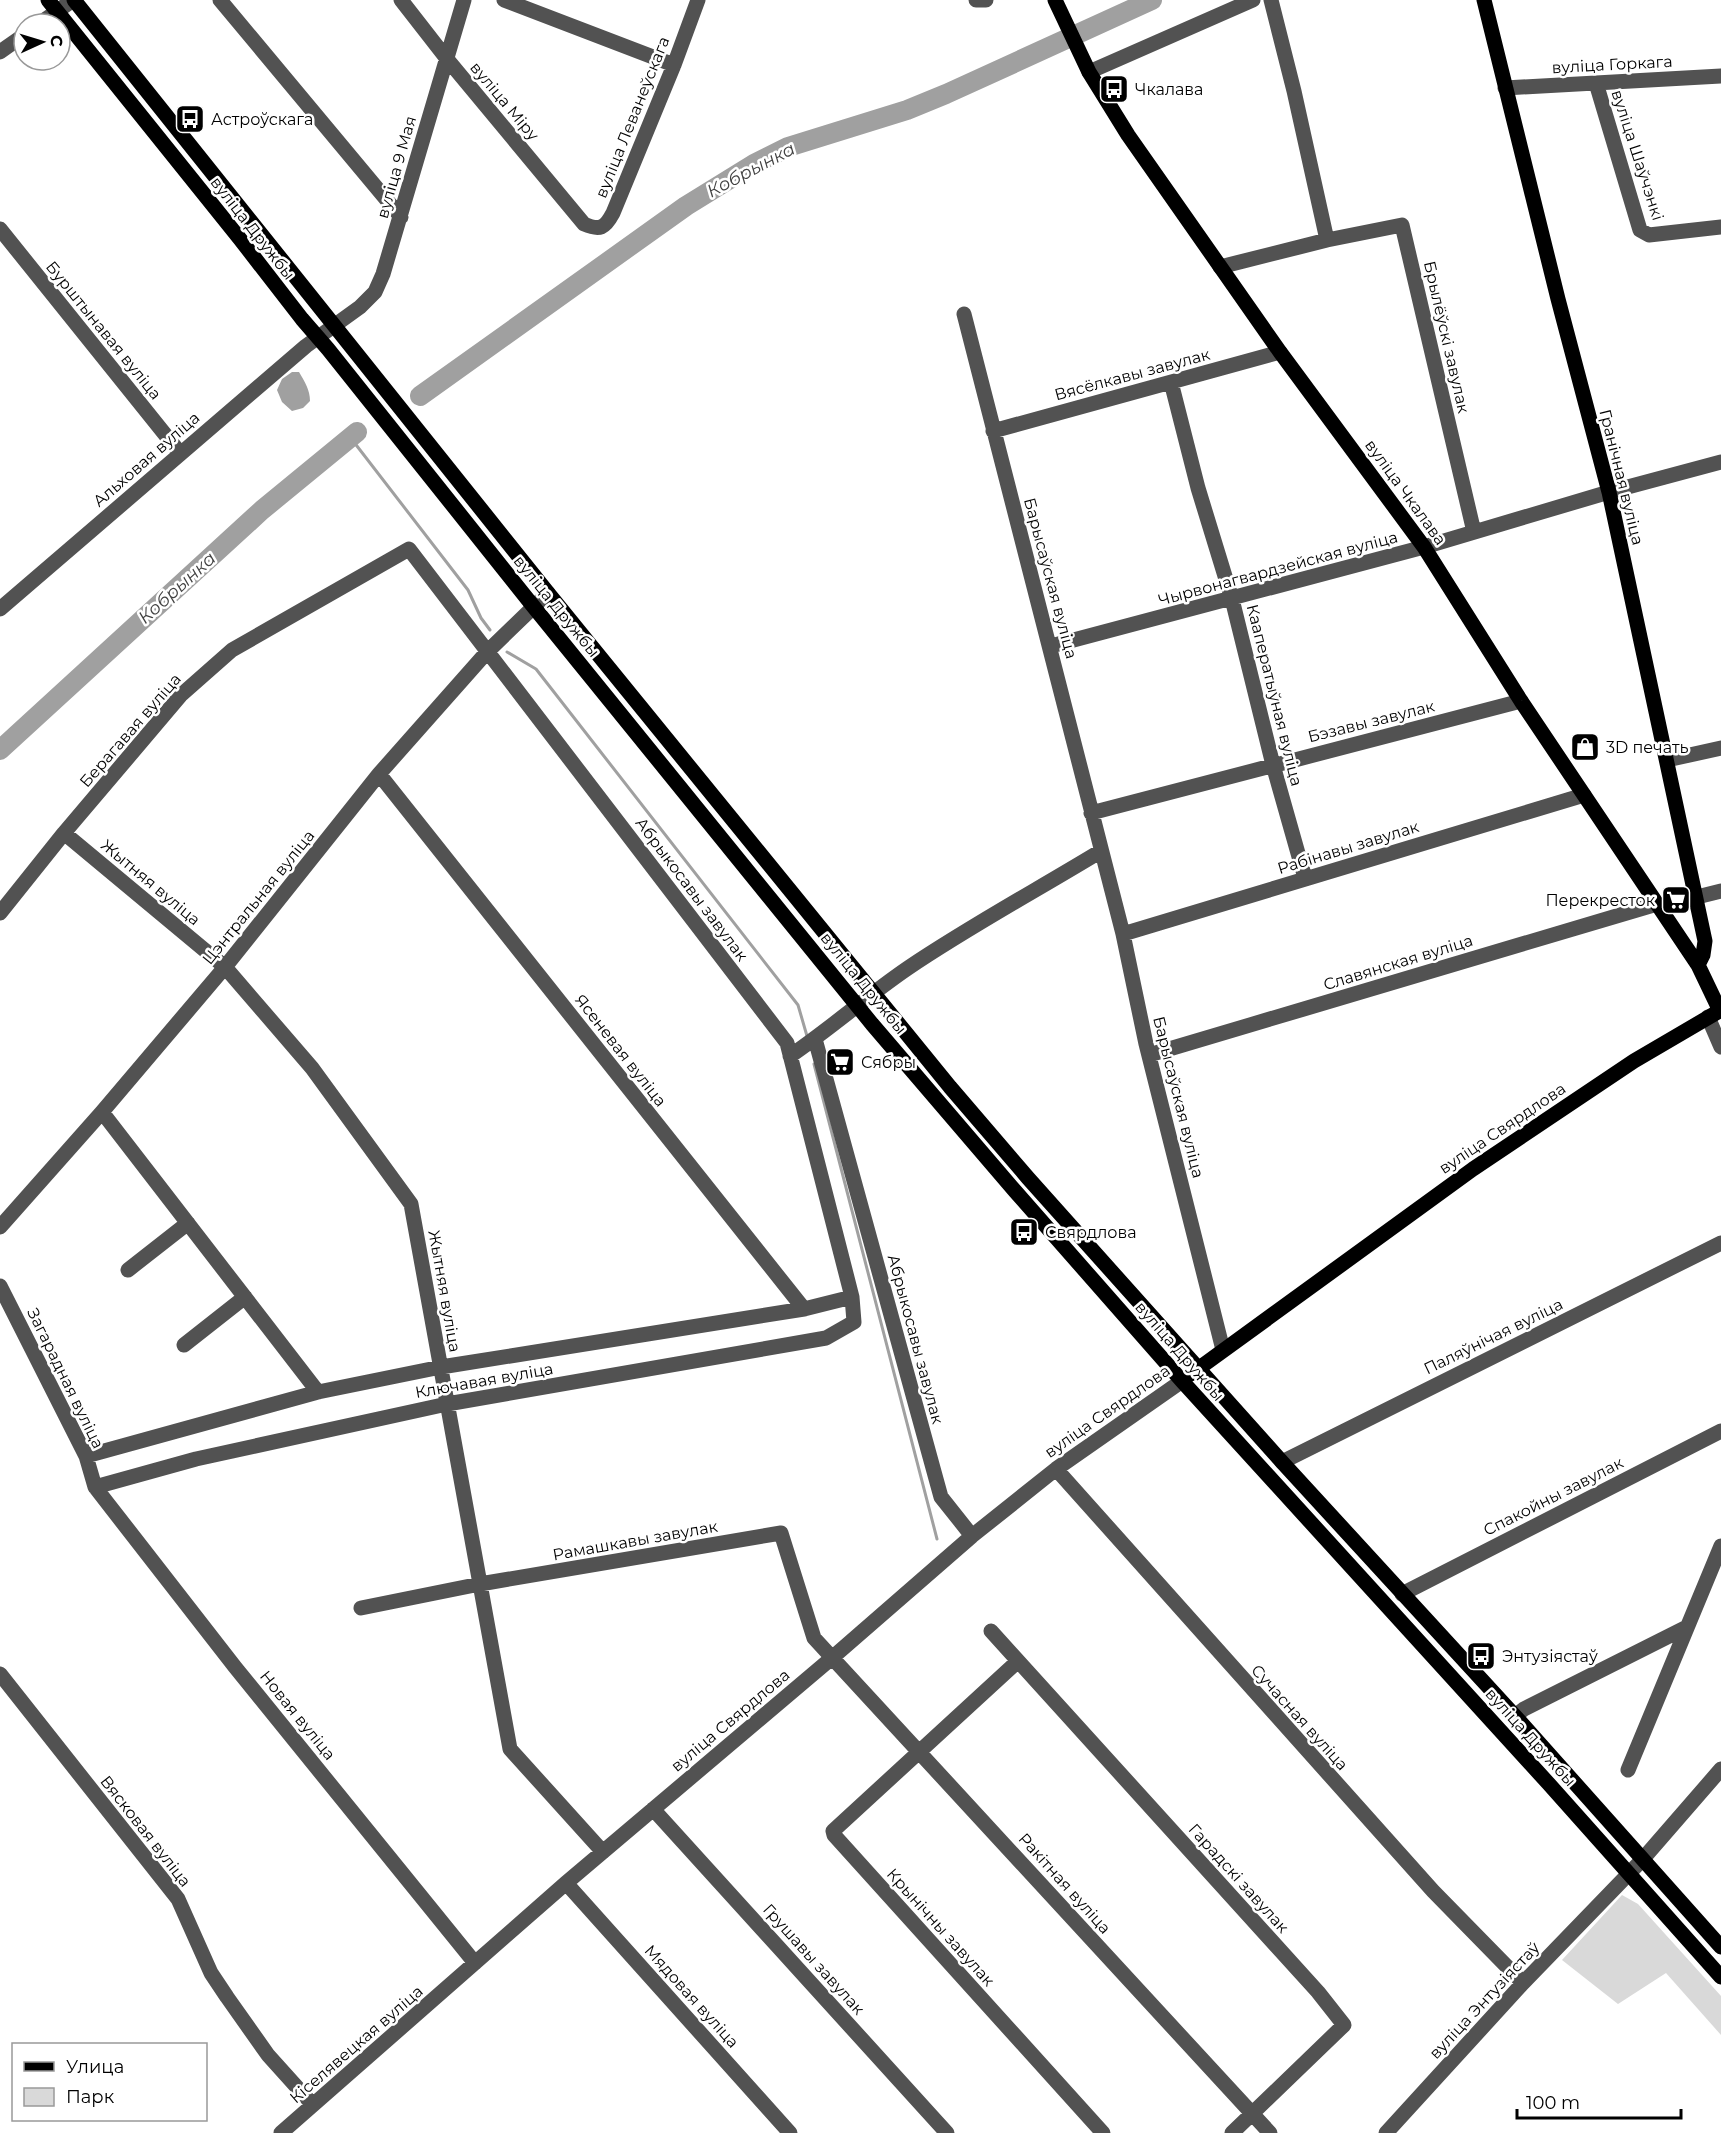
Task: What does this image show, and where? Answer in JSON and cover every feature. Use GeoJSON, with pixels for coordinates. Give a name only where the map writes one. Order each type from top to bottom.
{"type":"FeatureCollection","features":[{"type":"Feature","properties":{"kind":"main road","name":"вуліца Дружбы"},"geometry":{"type":"LineString","coordinates":[[73,0],[548,593],[950,1087],[1028,1178],[1282,1462],[1515,1716],[1721,1947]]}},
{"type":"Feature","properties":{"kind":"main road","name":"вуліца Чкалава"},"geometry":{"type":"LineString","coordinates":[[1055,0],[1089,72],[1128,135],[1280,352],[1424,547],[1521,701],[1698,965],[1716,1013]]}},
{"type":"Feature","properties":{"kind":"main road","name":"Гранічная вуліца"},"geometry":{"type":"LineString","coordinates":[[1484,0],[1609,492],[1697,897],[1705,941],[1698,965]]}},
{"type":"Feature","properties":{"kind":"main road","name":"вуліца Дружбы"},"geometry":{"type":"LineString","coordinates":[[56,4],[317,338],[858,1005],[1014,1191],[1182,1381],[1548,1783],[1721,1977]]}},
{"type":"Feature","properties":{"kind":"main road"},"geometry":{"type":"LineString","coordinates":[[56,4],[75,14],[106,52],[150,96]]}},
{"type":"Feature","properties":{"kind":"main road"},"geometry":{"type":"LineString","coordinates":[[240,239],[282,281],[316,324],[326,327],[333,325]]}},
{"type":"Feature","properties":{"kind":"main road"},"geometry":{"type":"LineString","coordinates":[[317,338],[331,337],[338,341],[371,383],[402,411]]}},
{"type":"Feature","properties":{"kind":"main road"},"geometry":{"type":"LineString","coordinates":[[534,606],[542,604],[554,609],[591,655],[619,681]]}},
{"type":"Feature","properties":{"kind":"main road"},"geometry":{"type":"LineString","coordinates":[[784,913],[811,937],[851,986],[866,995],[873,994]]}},
{"type":"Feature","properties":{"kind":"main road"},"geometry":{"type":"LineString","coordinates":[[858,1005],[871,1005],[876,1008],[917,1058],[950,1087]]}},
{"type":"Feature","properties":{"kind":"main road","name":"вуліца Свярдлова"},"geometry":{"type":"LineString","coordinates":[[1182,1381],[1473,1169],[1634,1061],[1716,1013]]}},
{"type":"Feature","properties":{"kind":"main road"},"geometry":{"type":"LineString","coordinates":[[1106,1293],[1140,1321],[1182,1365],[1193,1369],[1200,1368]]}},
{"type":"Feature","properties":{"kind":"main road"},"geometry":{"type":"LineString","coordinates":[[1182,1381],[1189,1379],[1199,1381],[1245,1429],[1282,1462]]}},
{"type":"Feature","properties":{"kind":"street"},"geometry":{"type":"LineString","coordinates":[[56,4],[73,0]]}},
{"type":"Feature","properties":{"kind":"street"},"geometry":{"type":"LineString","coordinates":[[220,0],[400,217]]}},
{"type":"Feature","properties":{"kind":"street","name":"вуліца Міру"},"geometry":{"type":"LineString","coordinates":[[401,0],[584,224]]}},
{"type":"Feature","properties":{"kind":"street","name":"вуліца 9 Мая"},"geometry":{"type":"LineString","coordinates":[[317,338],[360,308],[375,292],[383,274],[465,0]]}},
{"type":"Feature","properties":{"kind":"street"},"geometry":{"type":"LineString","coordinates":[[504,0],[674,65]]}},
{"type":"Feature","properties":{"kind":"street","name":"вуліца Леванеўскага"},"geometry":{"type":"LineString","coordinates":[[584,224],[594,228],[602,227],[609,221],[674,65],[698,0]]}},
{"type":"Feature","properties":{"kind":"street"},"geometry":{"type":"LineString","coordinates":[[976,0],[986,0]]}},
{"type":"Feature","properties":{"kind":"street"},"geometry":{"type":"LineString","coordinates":[[1089,72],[1253,0]]}},
{"type":"Feature","properties":{"kind":"street"},"geometry":{"type":"LineString","coordinates":[[1271,0],[1327,240]]}},
{"type":"Feature","properties":{"kind":"street","name":"вуліца Горкага"},"geometry":{"type":"LineString","coordinates":[[1505,88],[1721,76]]}},
{"type":"Feature","properties":{"kind":"street","name":"вуліца Шаўчэнкі"},"geometry":{"type":"LineString","coordinates":[[1596,83],[1640,230],[1649,234],[1721,227]]}},
{"type":"Feature","properties":{"kind":"street","name":"Брылёўскі завулак"},"geometry":{"type":"LineString","coordinates":[[1220,267],[1327,240],[1402,225],[1474,532]]}},
{"type":"Feature","properties":{"kind":"street","name":"Бурштынавая вуліца"},"geometry":{"type":"LineString","coordinates":[[0,229],[180,453]]}},
{"type":"Feature","properties":{"kind":"street","name":"Барысаўская вуліца"},"geometry":{"type":"LineString","coordinates":[[964,314],[1051,646],[1123,934],[1149,1055],[1223,1350]]}},
{"type":"Feature","properties":{"kind":"street","name":"Альховая вуліца"},"geometry":{"type":"LineString","coordinates":[[0,609],[317,338]]}},
{"type":"Feature","properties":{"kind":"street","name":"Вясёлкавы завулак"},"geometry":{"type":"LineString","coordinates":[[993,431],[1280,352]]}},
{"type":"Feature","properties":{"kind":"street","name":"Кааператыўная вуліца"},"geometry":{"type":"LineString","coordinates":[[1171,382],[1198,488],[1232,599],[1273,765],[1305,878]]}},
{"type":"Feature","properties":{"kind":"street","name":"Чырвонагвардзейская вуліца"},"geometry":{"type":"LineString","coordinates":[[1051,646],[1424,547],[1609,492],[1721,462]]}},
{"type":"Feature","properties":{"kind":"street","name":"Абрыкосавы завулак"},"geometry":{"type":"LineString","coordinates":[[409,549],[787,1043],[852,1297]]}},
{"type":"Feature","properties":{"kind":"street","name":"Берагавая вуліца"},"geometry":{"type":"LineString","coordinates":[[0,913],[64,833],[181,695],[232,650],[409,549]]}},
{"type":"Feature","properties":{"kind":"street","name":"Цэнтральная вуліца"},"geometry":{"type":"LineString","coordinates":[[0,1227],[102,1112],[225,967],[379,774],[487,652],[548,593]]}},
{"type":"Feature","properties":{"kind":"street","name":"Бэзавы завулак"},"geometry":{"type":"LineString","coordinates":[[1091,813],[1521,701]]}},
{"type":"Feature","properties":{"kind":"street"},"geometry":{"type":"LineString","coordinates":[[1667,760],[1721,748]]}},
{"type":"Feature","properties":{"kind":"street","name":"Ясеневая вуліца"},"geometry":{"type":"LineString","coordinates":[[379,774],[804,1309]]}},
{"type":"Feature","properties":{"kind":"street","name":"Рабінавы завулак"},"geometry":{"type":"LineString","coordinates":[[1123,934],[1584,795]]}},
{"type":"Feature","properties":{"kind":"street","name":"Жытняя вуліца"},"geometry":{"type":"LineString","coordinates":[[64,833],[225,967],[312,1068],[411,1204],[510,1749],[603,1852]]}},
{"type":"Feature","properties":{"kind":"street"},"geometry":{"type":"LineString","coordinates":[[790,1056],[906,969],[1101,851]]}},
{"type":"Feature","properties":{"kind":"street"},"geometry":{"type":"LineString","coordinates":[[1697,897],[1721,891]]}},
{"type":"Feature","properties":{"kind":"street","name":"Славянская вуліца"},"geometry":{"type":"LineString","coordinates":[[1149,1055],[1658,904]]}},
{"type":"Feature","properties":{"kind":"street"},"geometry":{"type":"LineString","coordinates":[[1716,1013],[1721,1047]]}},
{"type":"Feature","properties":{"kind":"street","name":"Абрыкосавы завулак"},"geometry":{"type":"LineString","coordinates":[[815,1039],[941,1497],[972,1536]]}},
{"type":"Feature","properties":{"kind":"street"},"geometry":{"type":"LineString","coordinates":[[102,1112],[318,1392]]}},
{"type":"Feature","properties":{"kind":"street"},"geometry":{"type":"LineString","coordinates":[[128,1270],[188,1224]]}},
{"type":"Feature","properties":{"kind":"street","name":"Паляўнічая вуліца"},"geometry":{"type":"LineString","coordinates":[[1282,1462],[1721,1243]]}},
{"type":"Feature","properties":{"kind":"street","name":"Загарадная вуліца"},"geometry":{"type":"LineString","coordinates":[[0,1286],[86,1456],[95,1487]]}},
{"type":"Feature","properties":{"kind":"street"},"geometry":{"type":"LineString","coordinates":[[184,1345],[245,1297]]}},
{"type":"Feature","properties":{"kind":"street"},"geometry":{"type":"LineString","coordinates":[[804,1309],[852,1297]]}},
{"type":"Feature","properties":{"kind":"street","name":"Ключавая вуліца"},"geometry":{"type":"LineString","coordinates":[[95,1487],[196,1459],[447,1404],[826,1338],[854,1322],[852,1297]]}},
{"type":"Feature","properties":{"kind":"street","name":"Ключавая вуліца"},"geometry":{"type":"LineString","coordinates":[[86,1456],[318,1392],[441,1367],[804,1309]]}},
{"type":"Feature","properties":{"kind":"street","name":"вуліца Свярдлова"},"geometry":{"type":"LineString","coordinates":[[475,1963],[972,1536],[1056,1469],[1182,1381]]}},
{"type":"Feature","properties":{"kind":"street","name":"Спакойны завулак"},"geometry":{"type":"LineString","coordinates":[[1402,1594],[1721,1431]]}},
{"type":"Feature","properties":{"kind":"street","name":"Сучасная вуліца"},"geometry":{"type":"LineString","coordinates":[[1056,1469],[1432,1891],[1523,1983]]}},
{"type":"Feature","properties":{"kind":"street","name":"Новая вуліца"},"geometry":{"type":"LineString","coordinates":[[95,1487],[235,1667],[475,1963]]}},
{"type":"Feature","properties":{"kind":"street","name":"Рамашкавы завулак"},"geometry":{"type":"LineString","coordinates":[[361,1608],[480,1584],[781,1533],[814,1638],[833,1657]]}},
{"type":"Feature","properties":{"kind":"street"},"geometry":{"type":"LineString","coordinates":[[1628,1770],[1721,1549]]}},
{"type":"Feature","properties":{"kind":"street"},"geometry":{"type":"LineString","coordinates":[[1515,1716],[1524,1709],[1687,1627]]}},
{"type":"Feature","properties":{"kind":"street","name":"Гарадскі завулак"},"geometry":{"type":"LineString","coordinates":[[991,1631],[1318,1992],[1344,2025],[1252,2114]]}},
{"type":"Feature","properties":{"kind":"street","name":"Ракітная вуліца"},"geometry":{"type":"LineString","coordinates":[[833,1657],[1270,2133]]}},
{"type":"Feature","properties":{"kind":"street"},"geometry":{"type":"LineString","coordinates":[[920,1751],[1018,1661]]}},
{"type":"Feature","properties":{"kind":"street","name":"Вясковая вуліца"},"geometry":{"type":"LineString","coordinates":[[0,1674],[178,1899],[211,1973],[268,2055],[313,2105]]}},
{"type":"Feature","properties":{"kind":"street","name":"Крынічны завулак"},"geometry":{"type":"LineString","coordinates":[[920,1751],[833,1831],[834,1835],[1103,2133]]}},
{"type":"Feature","properties":{"kind":"street"},"geometry":{"type":"LineString","coordinates":[[1628,1874],[1721,1769]]}},
{"type":"Feature","properties":{"kind":"street","name":"Грушавы завулак"},"geometry":{"type":"LineString","coordinates":[[653,1809],[947,2133]]}},
{"type":"Feature","properties":{"kind":"street","name":"вуліца Энтузіястаў"},"geometry":{"type":"LineString","coordinates":[[1386,2133],[1523,1983],[1628,1874]]}},
{"type":"Feature","properties":{"kind":"street","name":"Мядовая вуліца"},"geometry":{"type":"LineString","coordinates":[[566,1883],[790,2133]]}},
{"type":"Feature","properties":{"kind":"street","name":"Кіселявецкая вуліца"},"geometry":{"type":"LineString","coordinates":[[281,2133],[475,1963]]}},
{"type":"Feature","properties":{"kind":"street"},"geometry":{"type":"LineString","coordinates":[[1232,2133],[1252,2114]]}},
{"type":"Feature","properties":{"kind":"green space"},"geometry":{"type":"Polygon","coordinates":[[[1622,1895],[1638,1904],[1721,1996],[1721,2035],[1666,1973],[1618,2004],[1562,1960],[1622,1895]]]}},
{"type":"Feature","properties":{"kind":"shaded area"},"geometry":{"type":"Polygon","coordinates":[[[292,372],[299,372],[308,390],[310,401],[303,408],[292,411],[282,402],[277,390],[282,379],[292,372]]]}},
{"type":"Feature","properties":{"kind":"waterway","name":"Кобрынка"},"geometry":{"type":"LineString","coordinates":[[420,396],[686,206],[754,164],[788,147],[907,110],[946,94],[1152,0]]}},
{"type":"Feature","properties":{"kind":"waterway","name":"Кобрынка"},"geometry":{"type":"LineString","coordinates":[[0,750],[262,510],[357,432]]}},
{"type":"Feature","properties":{"kind":"waterway"},"geometry":{"type":"LineString","coordinates":[[350,437],[468,590],[481,618],[490,630]]}},
{"type":"Feature","properties":{"kind":"waterway"},"geometry":{"type":"LineString","coordinates":[[507,652],[536,669],[798,1005],[807,1036]]}},
{"type":"Feature","properties":{"kind":"waterway"},"geometry":{"type":"LineString","coordinates":[[814,1064],[937,1539]]}},
{"type":"Feature","properties":{"kind":"place","name":"Чкалава"},"geometry":{"type":"Point","coordinates":[1114,89]}},
{"type":"Feature","properties":{"kind":"place","name":"Астроўскага"},"geometry":{"type":"Point","coordinates":[190,119]}},
{"type":"Feature","properties":{"kind":"place","name":"3D печать"},"geometry":{"type":"Point","coordinates":[1585,747]}},
{"type":"Feature","properties":{"kind":"place","name":"Перекресток"},"geometry":{"type":"Point","coordinates":[1676,900]}},
{"type":"Feature","properties":{"kind":"place","name":"Сябры"},"geometry":{"type":"Point","coordinates":[840,1062]}},
{"type":"Feature","properties":{"kind":"place","name":"Свярдлова"},"geometry":{"type":"Point","coordinates":[1024,1232]}},
{"type":"Feature","properties":{"kind":"place","name":"Энтузіястаў"},"geometry":{"type":"Point","coordinates":[1481,1656]}}]}
